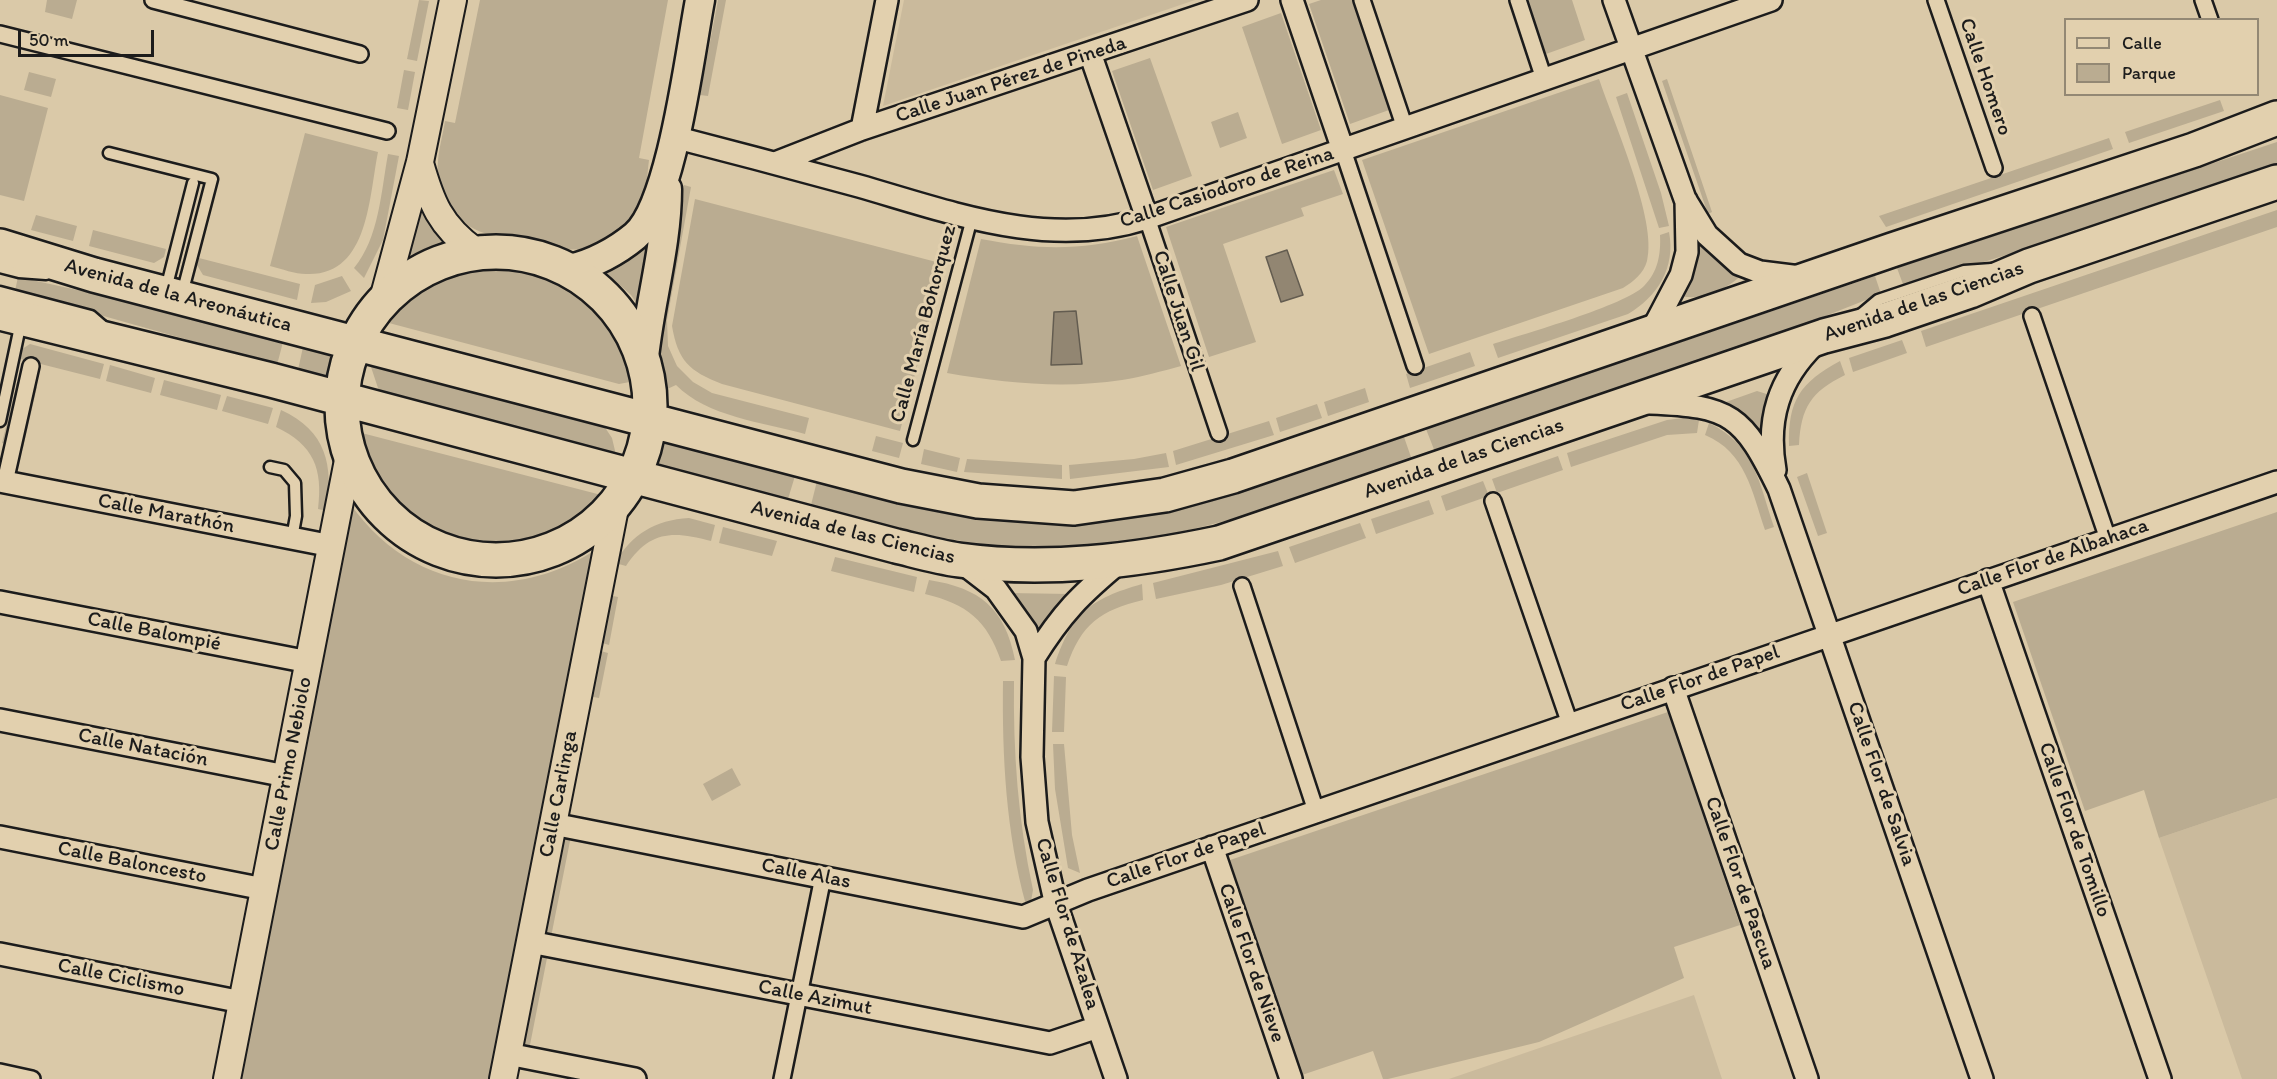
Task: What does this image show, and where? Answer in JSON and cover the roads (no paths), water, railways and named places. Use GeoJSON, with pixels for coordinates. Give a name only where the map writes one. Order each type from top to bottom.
{"type":"FeatureCollection","features":[{"type":"Feature","properties":{"kind":"main road"},"geometry":{"type":"LineString","coordinates":[[644,367],[647,323],[667,218],[668,170],[700,0]]}},
{"type":"Feature","properties":{"kind":"main road"},"geometry":{"type":"LineString","coordinates":[[356,343],[902,486],[978,501],[1074,508],[1165,495],[1233,476],[2194,150],[2277,117]]}},
{"type":"Feature","properties":{"kind":"main road"},"geometry":{"type":"LineString","coordinates":[[570,269],[590,265],[636,236],[654,208],[668,170]]}},
{"type":"Feature","properties":{"kind":"main road","name":"Avenida de las Ciencias"},"geometry":{"type":"LineString","coordinates":[[345,400],[896,546],[959,560],[1041,564],[1121,561],[1219,543],[1832,334],[1885,320],[1948,299],[2029,266],[2277,182]]}},
{"type":"Feature","properties":{"kind":"main road","name":"Avenida de la Areonáutica"},"geometry":{"type":"LineString","coordinates":[[0,246],[94,275],[356,343]]}},
{"type":"Feature","properties":{"kind":"main road"},"geometry":{"type":"LineString","coordinates":[[475,251],[524,252],[570,269],[599,290],[622,318],[639,350],[644,367],[647,394],[646,420],[631,476],[615,508],[577,537],[541,555],[501,561],[460,557],[423,543],[390,519],[366,487],[350,450],[345,400],[356,343],[382,303],[401,284],[424,268],[448,258],[475,251]]}},
{"type":"Feature","properties":{"kind":"main road"},"geometry":{"type":"LineString","coordinates":[[11,316],[87,337],[122,342],[345,400]]}},
{"type":"Feature","properties":{"kind":"street"},"geometry":{"type":"LineString","coordinates":[[153,0],[360,54]]}},
{"type":"Feature","properties":{"kind":"street"},"geometry":{"type":"LineString","coordinates":[[382,303],[420,162],[453,0]]}},
{"type":"Feature","properties":{"kind":"street"},"geometry":{"type":"LineString","coordinates":[[862,129],[887,0]]}},
{"type":"Feature","properties":{"kind":"street","name":"Calle Juan Pérez de Pineda"},"geometry":{"type":"LineString","coordinates":[[775,163],[862,129],[1247,0]]}},
{"type":"Feature","properties":{"kind":"street"},"geometry":{"type":"LineString","coordinates":[[1292,0],[1415,366]]}},
{"type":"Feature","properties":{"kind":"street"},"geometry":{"type":"LineString","coordinates":[[1362,0],[1405,128]]}},
{"type":"Feature","properties":{"kind":"street"},"geometry":{"type":"LineString","coordinates":[[1518,0],[1544,79]]}},
{"type":"Feature","properties":{"kind":"street"},"geometry":{"type":"LineString","coordinates":[[1614,0],[1686,199],[1707,235],[1739,264],[1760,272],[1813,278]]}},
{"type":"Feature","properties":{"kind":"street","name":"Calle Casiodoro de Reina"},"geometry":{"type":"LineString","coordinates":[[674,137],[1024,230],[1069,232],[1126,225],[1771,0]]}},
{"type":"Feature","properties":{"kind":"street","name":"Calle Homero"},"geometry":{"type":"LineString","coordinates":[[1936,0],[1994,168]]}},
{"type":"Feature","properties":{"kind":"street"},"geometry":{"type":"LineString","coordinates":[[2203,0],[2209,18]]}},
{"type":"Feature","properties":{"kind":"street"},"geometry":{"type":"LineString","coordinates":[[0,33],[387,132]]}},
{"type":"Feature","properties":{"kind":"street","name":"Calle Juan Gil"},"geometry":{"type":"LineString","coordinates":[[1090,53],[1219,433]]}},
{"type":"Feature","properties":{"kind":"street"},"geometry":{"type":"LineString","coordinates":[[420,162],[431,203],[460,240],[475,251]]}},
{"type":"Feature","properties":{"kind":"street"},"geometry":{"type":"LineString","coordinates":[[1650,334],[1681,274],[1687,252],[1686,199]]}},
{"type":"Feature","properties":{"kind":"street"},"geometry":{"type":"LineString","coordinates":[[2032,316],[2108,539]]}},
{"type":"Feature","properties":{"kind":"street","name":"Calle Flor de Salvia"},"geometry":{"type":"LineString","coordinates":[[1779,489],[1773,457],[1775,412],[1778,399],[1786,378],[1795,364],[1832,334]]}},
{"type":"Feature","properties":{"kind":"street"},"geometry":{"type":"LineString","coordinates":[[2,482],[31,366]]}},
{"type":"Feature","properties":{"kind":"street","name":"Calle Flor de Salvia"},"geometry":{"type":"LineString","coordinates":[[1632,402],[1688,404],[1711,408],[1728,417],[1743,429],[1761,452],[1779,489],[1982,1079]]}},
{"type":"Feature","properties":{"kind":"street","name":"Calle Primo Nebiolo"},"geometry":{"type":"LineString","coordinates":[[227,1079],[350,450]]}},
{"type":"Feature","properties":{"kind":"street","name":"Calle Marathón"},"geometry":{"type":"LineString","coordinates":[[2,482],[332,546]]}},
{"type":"Feature","properties":{"kind":"street","name":"Calle Flor de Albahaca"},"geometry":{"type":"LineString","coordinates":[[1829,634],[2277,482]]}},
{"type":"Feature","properties":{"kind":"street"},"geometry":{"type":"LineString","coordinates":[[1493,501],[1570,724]]}},
{"type":"Feature","properties":{"kind":"street","name":"Calle Carlinga"},"geometry":{"type":"LineString","coordinates":[[503,1079],[615,508]]}},
{"type":"Feature","properties":{"kind":"street"},"geometry":{"type":"LineString","coordinates":[[959,560],[996,589],[1026,631],[1034,658]]}},
{"type":"Feature","properties":{"kind":"street"},"geometry":{"type":"LineString","coordinates":[[1034,658],[1058,619],[1080,594],[1121,561]]}},
{"type":"Feature","properties":{"kind":"street","name":"Calle Flor de Tomillo"},"geometry":{"type":"LineString","coordinates":[[1988,580],[2160,1079]]}},
{"type":"Feature","properties":{"kind":"street"},"geometry":{"type":"LineString","coordinates":[[1242,586],[1316,811]]}},
{"type":"Feature","properties":{"kind":"street","name":"Calle Balompié"},"geometry":{"type":"LineString","coordinates":[[0,602],[309,662]]}},
{"type":"Feature","properties":{"kind":"street","name":"Calle Flor de Papel"},"geometry":{"type":"LineString","coordinates":[[1055,902],[1829,634]]}},
{"type":"Feature","properties":{"kind":"street","name":"Calle Flor de Azalea"},"geometry":{"type":"LineString","coordinates":[[1034,658],[1032,757],[1037,822],[1055,902],[1116,1079]]}},
{"type":"Feature","properties":{"kind":"street","name":"Calle Flor de Pascua"},"geometry":{"type":"LineString","coordinates":[[1673,688],[1807,1079]]}},
{"type":"Feature","properties":{"kind":"street","name":"Calle Natación"},"geometry":{"type":"LineString","coordinates":[[0,720],[286,776]]}},
{"type":"Feature","properties":{"kind":"street","name":"Calle Alas"},"geometry":{"type":"LineString","coordinates":[[553,824],[1023,917],[1055,902]]}},
{"type":"Feature","properties":{"kind":"street","name":"Calle Baloncesto"},"geometry":{"type":"LineString","coordinates":[[0,837],[264,889]]}},
{"type":"Feature","properties":{"kind":"street","name":"Calle Flor de Nieve"},"geometry":{"type":"LineString","coordinates":[[1212,847],[1291,1079]]}},
{"type":"Feature","properties":{"kind":"street"},"geometry":{"type":"LineString","coordinates":[[782,1079],[823,877]]}},
{"type":"Feature","properties":{"kind":"street","name":"Calle Azimut"},"geometry":{"type":"LineString","coordinates":[[530,942],[1050,1043],[1098,1027]]}},
{"type":"Feature","properties":{"kind":"street","name":"Calle Ciclismo"},"geometry":{"type":"LineString","coordinates":[[0,954],[242,1002]]}},
{"type":"Feature","properties":{"kind":"street"},"geometry":{"type":"LineString","coordinates":[[508,1054],[635,1079]]}},
{"type":"Feature","properties":{"kind":"street"},"geometry":{"type":"LineString","coordinates":[[0,1072],[32,1079]]}},
{"type":"Feature","properties":{"kind":"lane"},"geometry":{"type":"LineString","coordinates":[[2194,150],[2253,141]]}},
{"type":"Feature","properties":{"kind":"lane"},"geometry":{"type":"LineString","coordinates":[[109,153],[212,179],[173,295]]}},
{"type":"Feature","properties":{"kind":"lane"},"geometry":{"type":"LineString","coordinates":[[173,295],[193,183]]}},
{"type":"Feature","properties":{"kind":"lane","name":"Calle María Bohorquez"},"geometry":{"type":"LineString","coordinates":[[913,440],[972,218]]}},
{"type":"Feature","properties":{"kind":"lane"},"geometry":{"type":"LineString","coordinates":[[0,267],[19,273],[94,275]]}},
{"type":"Feature","properties":{"kind":"lane"},"geometry":{"type":"LineString","coordinates":[[0,292],[91,316],[122,342]]}},
{"type":"Feature","properties":{"kind":"lane"},"geometry":{"type":"LineString","coordinates":[[0,421],[11,316]]}},
{"type":"Feature","properties":{"kind":"lane"},"geometry":{"type":"LineString","coordinates":[[270,467],[284,470],[296,483],[296,516],[292,538]]}}]}
